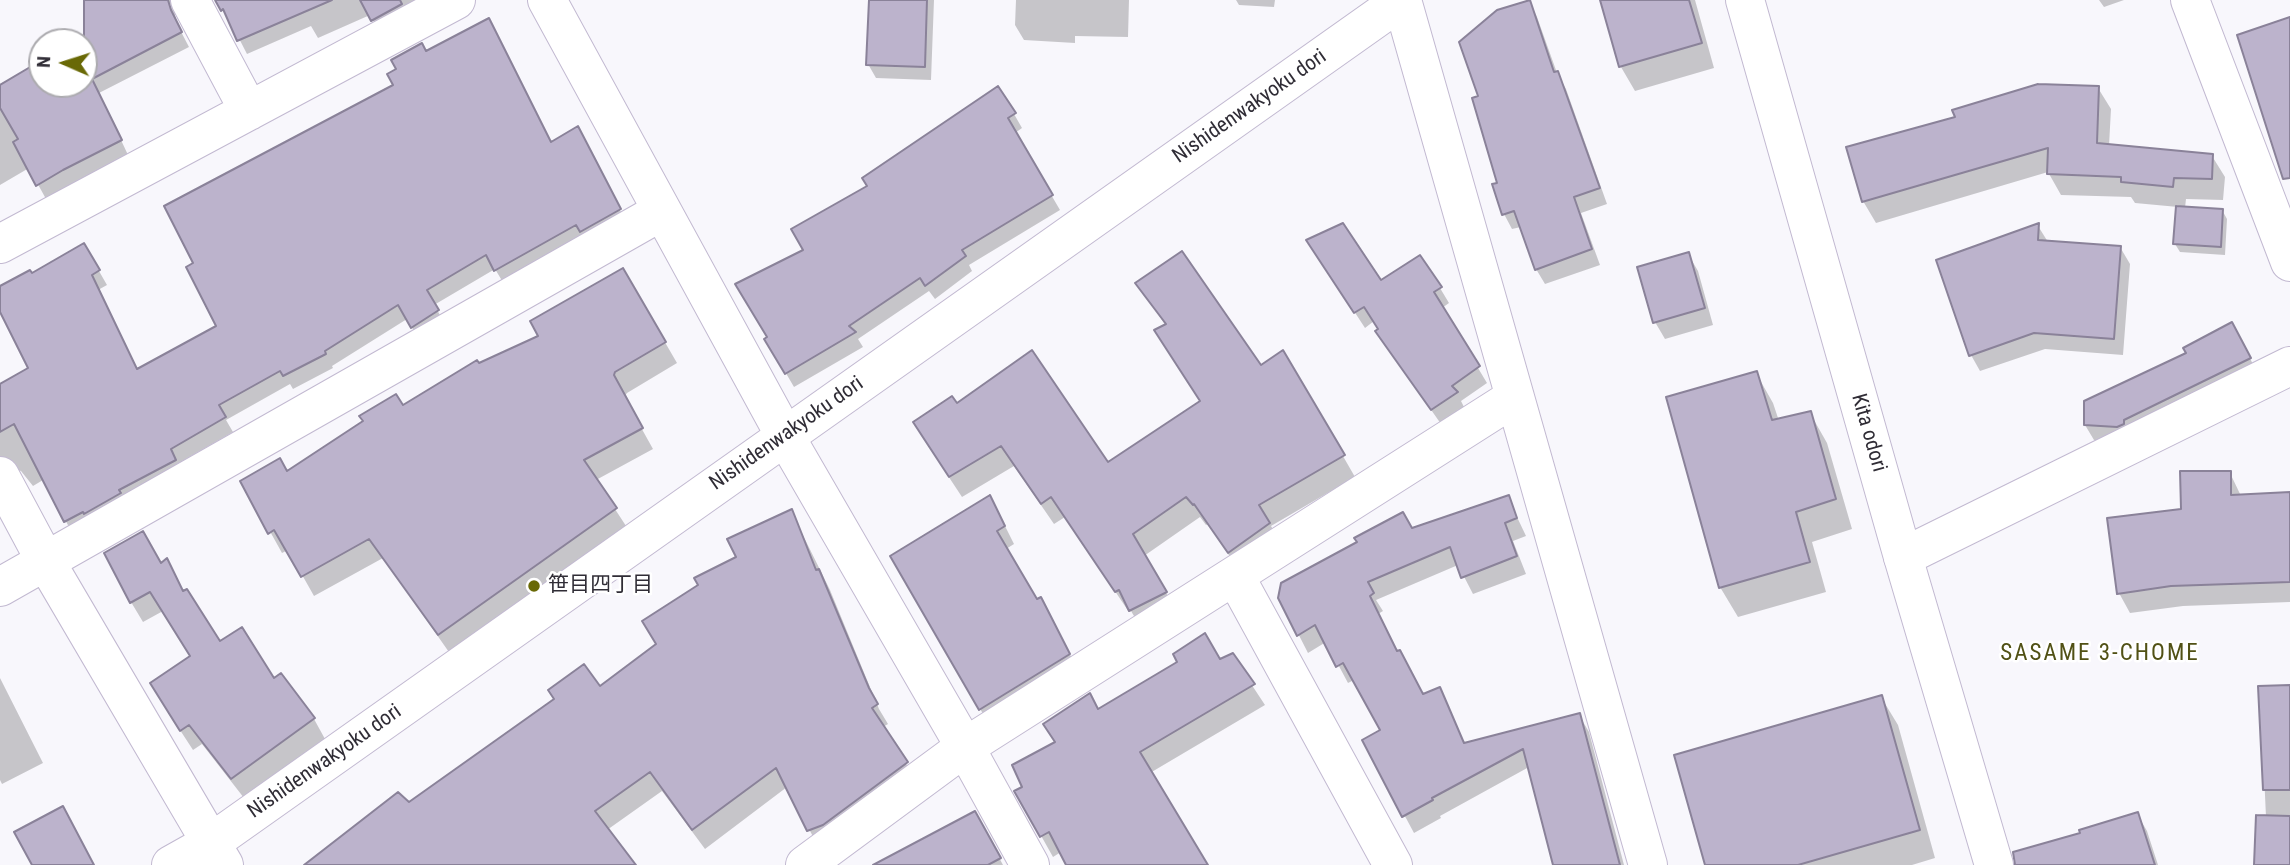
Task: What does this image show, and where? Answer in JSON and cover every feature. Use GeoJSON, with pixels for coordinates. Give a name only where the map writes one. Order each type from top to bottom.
{"type":"FeatureCollection","features":[{"type":"Feature","properties":{"kind":"street"},"geometry":{"type":"LineString","coordinates":[[190,0],[249,111]]}},
{"type":"Feature","properties":{"kind":"street"},"geometry":{"type":"LineString","coordinates":[[0,244],[456,0]]}},
{"type":"Feature","properties":{"kind":"street"},"geometry":{"type":"LineString","coordinates":[[547,0],[785,436],[1030,865]]}},
{"type":"Feature","properties":{"kind":"street"},"geometry":{"type":"LineString","coordinates":[[1402,0],[1648,865]]}},
{"type":"Feature","properties":{"kind":"street","name":"Nishidenwakyoku dori"},"geometry":{"type":"LineString","coordinates":[[171,865],[218,854],[785,436],[1402,0]]}},
{"type":"Feature","properties":{"kind":"street","name":"Kita odori"},"geometry":{"type":"LineString","coordinates":[[1745,0],[1903,557],[1994,865]]}},
{"type":"Feature","properties":{"kind":"street"},"geometry":{"type":"LineString","coordinates":[[2190,0],[2290,262]]}},
{"type":"Feature","properties":{"kind":"street"},"geometry":{"type":"LineString","coordinates":[[0,587],[662,211]]}},
{"type":"Feature","properties":{"kind":"street"},"geometry":{"type":"LineString","coordinates":[[1903,557],[2290,366]]}},
{"type":"Feature","properties":{"kind":"street"},"geometry":{"type":"LineString","coordinates":[[805,865],[965,747],[1515,397]]}},
{"type":"Feature","properties":{"kind":"street"},"geometry":{"type":"LineString","coordinates":[[0,476],[46,562],[218,854]]}},
{"type":"Feature","properties":{"kind":"street"},"geometry":{"type":"LineString","coordinates":[[1235,576],[1393,865]]}},
{"type":"Feature","properties":{"kind":"building"},"geometry":{"type":"Polygon","coordinates":[[[84,0],[168,0],[182,32],[98,76],[98,28],[84,28],[84,0]]]}},
{"type":"Feature","properties":{"kind":"building"},"geometry":{"type":"Polygon","coordinates":[[[215,0],[332,0],[237,41],[223,9],[221,11],[215,0]]]}},
{"type":"Feature","properties":{"kind":"building"},"geometry":{"type":"Polygon","coordinates":[[[360,0],[400,0],[402,4],[371,21],[360,0]]]}},
{"type":"Feature","properties":{"kind":"building"},"geometry":{"type":"Polygon","coordinates":[[[869,0],[927,0],[925,67],[866,65],[869,0]]]}},
{"type":"Feature","properties":{"kind":"building"},"geometry":{"type":"Polygon","coordinates":[[[1530,0],[1554,72],[1558,71],[1600,188],[1574,197],[1592,249],[1535,270],[1514,211],[1502,215],[1492,184],[1497,183],[1472,98],[1478,96],[1459,42],[1497,10],[1530,0]]]}},
{"type":"Feature","properties":{"kind":"building"},"geometry":{"type":"Polygon","coordinates":[[[1600,0],[1689,0],[1702,43],[1619,67],[1600,0]]]}},
{"type":"Feature","properties":{"kind":"building"},"geometry":{"type":"Polygon","coordinates":[[[2290,17],[2290,178],[2283,179],[2237,35],[2290,17]]]}},
{"type":"Feature","properties":{"kind":"building"},"geometry":{"type":"Polygon","coordinates":[[[489,18],[551,142],[578,126],[621,209],[580,232],[576,225],[494,271],[486,255],[427,290],[439,310],[411,328],[398,305],[325,351],[326,354],[283,376],[280,371],[219,405],[226,417],[171,449],[176,460],[119,490],[121,493],[84,514],[83,512],[64,522],[14,424],[0,432],[0,384],[28,368],[0,312],[0,286],[30,270],[32,273],[84,243],[100,270],[92,275],[137,369],[216,326],[186,267],[193,263],[164,206],[393,85],[387,74],[396,69],[391,60],[422,43],[426,51],[489,18]]]}},
{"type":"Feature","properties":{"kind":"building"},"geometry":{"type":"Polygon","coordinates":[[[28,68],[28,98],[98,98],[98,91],[122,140],[36,186],[13,142],[18,139],[0,108],[0,85],[28,68]]]}},
{"type":"Feature","properties":{"kind":"building"},"geometry":{"type":"Polygon","coordinates":[[[2038,84],[2099,86],[2097,143],[2213,154],[2212,179],[2174,178],[2173,187],[2121,182],[2121,177],[2047,174],[2048,148],[1862,202],[1846,147],[1955,117],[1952,110],[2038,84]]]}},
{"type":"Feature","properties":{"kind":"building"},"geometry":{"type":"Polygon","coordinates":[[[998,86],[1016,113],[1008,118],[1053,195],[962,250],[966,256],[925,286],[920,278],[849,326],[856,332],[785,374],[764,339],[767,337],[735,284],[803,250],[791,229],[867,186],[862,178],[998,86]]]}},
{"type":"Feature","properties":{"kind":"building"},"geometry":{"type":"Polygon","coordinates":[[[2176,206],[2223,209],[2221,247],[2173,244],[2176,206]]]}},
{"type":"Feature","properties":{"kind":"building"},"geometry":{"type":"Polygon","coordinates":[[[1343,223],[1381,280],[1420,255],[1442,287],[1434,292],[1480,366],[1452,386],[1458,392],[1431,410],[1375,331],[1378,329],[1364,307],[1354,313],[1306,240],[1343,223]]]}},
{"type":"Feature","properties":{"kind":"building"},"geometry":{"type":"Polygon","coordinates":[[[2039,223],[2038,240],[2121,246],[2114,339],[2034,333],[1969,356],[1936,260],[2039,223]]]}},
{"type":"Feature","properties":{"kind":"building"},"geometry":{"type":"Polygon","coordinates":[[[1182,251],[1261,365],[1283,350],[1345,455],[1259,505],[1270,523],[1228,553],[1194,504],[1186,497],[1133,534],[1167,592],[1129,611],[1119,590],[1115,592],[1051,497],[1041,504],[1001,446],[949,477],[913,422],[952,396],[957,403],[1032,350],[1108,462],[1200,401],[1154,330],[1166,324],[1135,283],[1182,251]]]}},
{"type":"Feature","properties":{"kind":"building"},"geometry":{"type":"Polygon","coordinates":[[[1689,252],[1705,308],[1653,323],[1637,267],[1689,252]]]}},
{"type":"Feature","properties":{"kind":"building"},"geometry":{"type":"Polygon","coordinates":[[[623,268],[666,342],[614,375],[643,428],[584,460],[617,508],[438,635],[369,539],[301,577],[274,530],[268,534],[240,481],[280,458],[287,471],[363,421],[359,416],[396,394],[403,405],[477,360],[479,363],[538,336],[530,321],[623,268]]]}},
{"type":"Feature","properties":{"kind":"building"},"geometry":{"type":"Polygon","coordinates":[[[2232,322],[2251,358],[2124,420],[2124,424],[2117,427],[2084,425],[2084,401],[2186,353],[2183,348],[2232,322]]]}},
{"type":"Feature","properties":{"kind":"building"},"geometry":{"type":"Polygon","coordinates":[[[1757,371],[1772,420],[1811,411],[1836,499],[1796,512],[1810,562],[1719,588],[1666,397],[1757,371]]]}},
{"type":"Feature","properties":{"kind":"building"},"geometry":{"type":"Polygon","coordinates":[[[2180,471],[2231,471],[2231,495],[2290,492],[2290,582],[2171,586],[2117,594],[2107,518],[2181,509],[2180,471]]]}},
{"type":"Feature","properties":{"kind":"building"},"geometry":{"type":"Polygon","coordinates":[[[990,495],[1005,526],[997,531],[1037,599],[1041,597],[1070,654],[979,710],[890,556],[990,495]]]}},
{"type":"Feature","properties":{"kind":"building"},"geometry":{"type":"Polygon","coordinates":[[[1509,495],[1517,518],[1505,523],[1517,556],[1461,578],[1450,547],[1368,582],[1374,593],[1370,596],[1397,651],[1400,650],[1423,694],[1440,687],[1464,743],[1580,713],[1620,865],[1553,865],[1523,749],[1402,817],[1362,740],[1380,730],[1343,663],[1336,667],[1315,625],[1297,636],[1278,598],[1281,583],[1357,542],[1354,538],[1403,512],[1412,528],[1509,495]]]}},
{"type":"Feature","properties":{"kind":"building"},"geometry":{"type":"Polygon","coordinates":[[[792,509],[816,570],[819,569],[878,704],[872,708],[908,762],[823,825],[807,831],[776,768],[692,830],[650,772],[595,811],[636,865],[304,865],[398,792],[409,802],[554,699],[548,690],[584,664],[600,686],[656,644],[642,621],[698,585],[694,578],[736,557],[727,539],[792,509]]]}},
{"type":"Feature","properties":{"kind":"building"},"geometry":{"type":"Polygon","coordinates":[[[143,531],[161,563],[167,558],[183,591],[187,589],[220,641],[242,627],[274,678],[281,673],[315,718],[231,779],[189,725],[180,731],[150,683],[190,656],[150,592],[130,603],[104,553],[143,531]]]}},
{"type":"Feature","properties":{"kind":"building"},"geometry":{"type":"Polygon","coordinates":[[[1205,633],[1220,659],[1233,653],[1255,684],[1140,752],[1208,865],[1066,865],[1049,832],[1040,837],[1014,791],[1022,787],[1012,765],[1055,742],[1043,724],[1090,693],[1098,709],[1177,662],[1173,654],[1205,633]]]}},
{"type":"Feature","properties":{"kind":"building"},"geometry":{"type":"Polygon","coordinates":[[[2290,685],[2290,790],[2263,790],[2258,686],[2290,685]]]}},
{"type":"Feature","properties":{"kind":"building"},"geometry":{"type":"Polygon","coordinates":[[[1882,695],[1920,830],[1798,865],[1705,865],[1674,755],[1882,695]]]}},
{"type":"Feature","properties":{"kind":"building"},"geometry":{"type":"Polygon","coordinates":[[[63,806],[94,865],[32,865],[14,832],[63,806]]]}},
{"type":"Feature","properties":{"kind":"building"},"geometry":{"type":"Polygon","coordinates":[[[975,811],[1001,858],[988,865],[873,865],[975,811]]]}},
{"type":"Feature","properties":{"kind":"building"},"geometry":{"type":"Polygon","coordinates":[[[2138,812],[2155,865],[2015,865],[2013,852],[2080,833],[2079,830],[2138,812]]]}},
{"type":"Feature","properties":{"kind":"building"},"geometry":{"type":"Polygon","coordinates":[[[2256,815],[2290,816],[2290,865],[2254,865],[2256,815]]]}},
{"type":"Feature","properties":{"kind":"place","name":"笹目四丁目"},"geometry":{"type":"Point","coordinates":[534,586]}},
{"type":"Feature","properties":{"kind":"district","name":"SASAME 3-CHOME"},"geometry":{"type":"Point","coordinates":[2100,654]}}]}
